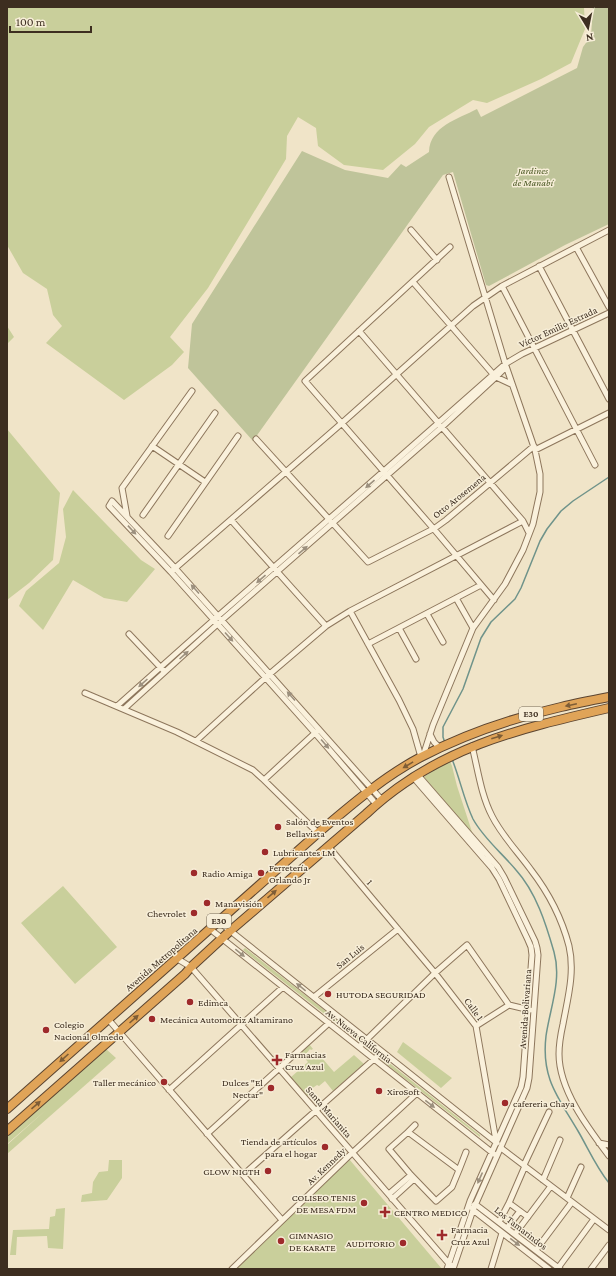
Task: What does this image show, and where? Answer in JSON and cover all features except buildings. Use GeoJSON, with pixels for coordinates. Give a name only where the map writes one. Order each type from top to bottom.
{"type":"FeatureCollection","features":[{"type":"Feature","properties":{"kind":"highway","name":"Avenida Metropolitana"},"geometry":{"type":"LineString","coordinates":[[7,1109],[318,833],[388,777],[441,747],[491,727],[563,706],[609,697]]}},
{"type":"Feature","properties":{"kind":"highway","name":"E30"},"geometry":{"type":"LineString","coordinates":[[7,1131],[185,974],[230,931],[379,802],[415,776],[461,751],[494,738],[546,723],[609,708]]}},
{"type":"Feature","properties":{"kind":"street"},"geometry":{"type":"LineString","coordinates":[[422,757],[473,628],[494,600],[512,571],[529,533],[536,512],[540,492],[540,474],[534,448],[511,384],[484,298],[449,177]]}},
{"type":"Feature","properties":{"kind":"street"},"geometry":{"type":"LineString","coordinates":[[411,230],[437,260]]}},
{"type":"Feature","properties":{"kind":"street"},"geometry":{"type":"LineString","coordinates":[[171,572],[342,423],[473,306],[502,286],[609,230]]}},
{"type":"Feature","properties":{"kind":"street"},"geometry":{"type":"LineString","coordinates":[[576,246],[609,307]]}},
{"type":"Feature","properties":{"kind":"street"},"geometry":{"type":"LineString","coordinates":[[450,247],[305,381],[434,528],[494,600]]}},
{"type":"Feature","properties":{"kind":"street"},"geometry":{"type":"LineString","coordinates":[[539,266],[609,399]]}},
{"type":"Feature","properties":{"kind":"street"},"geometry":{"type":"LineString","coordinates":[[413,282],[495,376],[511,384]]}},
{"type":"Feature","properties":{"kind":"street"},"geometry":{"type":"LineString","coordinates":[[502,286],[595,465]]}},
{"type":"Feature","properties":{"kind":"street","name":"Víctor Emilio Estrada"},"geometry":{"type":"LineString","coordinates":[[276,570],[515,358],[609,314]]}},
{"type":"Feature","properties":{"kind":"street"},"geometry":{"type":"LineString","coordinates":[[359,331],[523,521],[529,533]]}},
{"type":"Feature","properties":{"kind":"street"},"geometry":{"type":"LineString","coordinates":[[127,516],[122,488],[192,391]]}},
{"type":"Feature","properties":{"kind":"street"},"geometry":{"type":"LineString","coordinates":[[143,515],[215,413]]}},
{"type":"Feature","properties":{"kind":"street","name":"Otto Arosemena"},"geometry":{"type":"LineString","coordinates":[[331,521],[368,562],[434,528],[446,520],[534,448],[609,413]]}},
{"type":"Feature","properties":{"kind":"street"},"geometry":{"type":"LineString","coordinates":[[168,536],[238,436]]}},
{"type":"Feature","properties":{"kind":"street"},"geometry":{"type":"LineString","coordinates":[[256,439],[331,521]]}},
{"type":"Feature","properties":{"kind":"street"},"geometry":{"type":"LineString","coordinates":[[152,446],[205,482]]}},
{"type":"Feature","properties":{"kind":"street"},"geometry":{"type":"LineString","coordinates":[[370,790],[315,733],[171,572],[109,506],[112,501],[176,568],[320,728],[370,790],[379,802]]}},
{"type":"Feature","properties":{"kind":"street"},"geometry":{"type":"LineString","coordinates":[[230,520],[326,626]]}},
{"type":"Feature","properties":{"kind":"street"},"geometry":{"type":"LineString","coordinates":[[196,741],[265,678],[326,626],[350,611],[523,521]]}},
{"type":"Feature","properties":{"kind":"street"},"geometry":{"type":"LineString","coordinates":[[117,706],[218,616],[276,570]]}},
{"type":"Feature","properties":{"kind":"street"},"geometry":{"type":"LineString","coordinates":[[124,709],[276,570]]}},
{"type":"Feature","properties":{"kind":"street"},"geometry":{"type":"LineString","coordinates":[[368,644],[481,585]]}},
{"type":"Feature","properties":{"kind":"street"},"geometry":{"type":"LineString","coordinates":[[456,598],[473,628]]}},
{"type":"Feature","properties":{"kind":"street"},"geometry":{"type":"LineString","coordinates":[[350,611],[405,713],[422,757]]}},
{"type":"Feature","properties":{"kind":"street"},"geometry":{"type":"LineString","coordinates":[[427,614],[443,642]]}},
{"type":"Feature","properties":{"kind":"street"},"geometry":{"type":"LineString","coordinates":[[399,628],[416,659]]}},
{"type":"Feature","properties":{"kind":"street"},"geometry":{"type":"LineString","coordinates":[[129,634],[165,672]]}},
{"type":"Feature","properties":{"kind":"street"},"geometry":{"type":"LineString","coordinates":[[85,693],[196,741],[248,768],[264,780],[318,833]]}},
{"type":"Feature","properties":{"kind":"street"},"geometry":{"type":"LineString","coordinates":[[264,780],[320,728]]}},
{"type":"Feature","properties":{"kind":"street"},"geometry":{"type":"LineString","coordinates":[[430,734],[434,742],[441,747]]}},
{"type":"Feature","properties":{"kind":"street"},"geometry":{"type":"LineString","coordinates":[[472,746],[484,796],[492,817],[539,882],[555,909],[565,933],[570,954],[571,977],[560,1039],[560,1065],[564,1079],[574,1101],[589,1128],[609,1156]]}},
{"type":"Feature","properties":{"kind":"street","name":"Avenida Bolivariana"},"geometry":{"type":"LineString","coordinates":[[415,776],[486,860],[499,879],[531,947],[528,1009],[521,1087],[496,1142],[448,1266]]}},
{"type":"Feature","properties":{"kind":"street","name":"Avenida Bolivariana"},"geometry":{"type":"LineString","coordinates":[[415,776],[491,858],[501,872],[537,948],[538,965],[527,1088],[497,1156],[471,1206],[453,1269]]}},
{"type":"Feature","properties":{"kind":"street","name":"1"},"geometry":{"type":"LineString","coordinates":[[328,846],[398,929]]}},
{"type":"Feature","properties":{"kind":"street","name":"Av. Nueva California"},"geometry":{"type":"LineString","coordinates":[[218,921],[525,1166],[609,1230]]}},
{"type":"Feature","properties":{"kind":"street","name":"Av. Nueva California"},"geometry":{"type":"LineString","coordinates":[[210,929],[497,1156]]}},
{"type":"Feature","properties":{"kind":"street","name":"Calle 1"},"geometry":{"type":"LineString","coordinates":[[398,929],[435,973],[476,1026],[496,1142]]}},
{"type":"Feature","properties":{"kind":"street","name":"San Luis"},"geometry":{"type":"LineString","coordinates":[[314,997],[398,929]]}},
{"type":"Feature","properties":{"kind":"street"},"geometry":{"type":"LineString","coordinates":[[359,1047],[435,973],[467,945],[509,1005],[534,1010]]}},
{"type":"Feature","properties":{"kind":"street","name":"Santa Marianita"},"geometry":{"type":"LineString","coordinates":[[176,958],[191,967],[391,1196],[448,1266],[453,1269]]}},
{"type":"Feature","properties":{"kind":"street"},"geometry":{"type":"LineString","coordinates":[[169,1090],[283,987]]}},
{"type":"Feature","properties":{"kind":"street"},"geometry":{"type":"LineString","coordinates":[[476,1026],[509,1005]]}},
{"type":"Feature","properties":{"kind":"street"},"geometry":{"type":"LineString","coordinates":[[108,1019],[282,1220]]}},
{"type":"Feature","properties":{"kind":"street"},"geometry":{"type":"LineString","coordinates":[[207,1134],[329,1023]]}},
{"type":"Feature","properties":{"kind":"street"},"geometry":{"type":"LineString","coordinates":[[243,1175],[382,1052]]}},
{"type":"Feature","properties":{"kind":"street","name":"Av. Kennedy"},"geometry":{"type":"LineString","coordinates":[[232,1269],[352,1152],[417,1093]]}},
{"type":"Feature","properties":{"kind":"street"},"geometry":{"type":"LineString","coordinates":[[499,1222],[509,1203],[549,1112]]}},
{"type":"Feature","properties":{"kind":"street"},"geometry":{"type":"LineString","coordinates":[[415,1125],[389,1149],[412,1177],[436,1201],[452,1186],[466,1152]]}},
{"type":"Feature","properties":{"kind":"street"},"geometry":{"type":"LineString","coordinates":[[408,1132],[459,1170]]}},
{"type":"Feature","properties":{"kind":"street"},"geometry":{"type":"LineString","coordinates":[[543,1180],[560,1140]]}},
{"type":"Feature","properties":{"kind":"street"},"geometry":{"type":"LineString","coordinates":[[599,1142],[609,1145]]}},
{"type":"Feature","properties":{"kind":"street"},"geometry":{"type":"LineString","coordinates":[[567,1198],[581,1167]]}},
{"type":"Feature","properties":{"kind":"street"},"geometry":{"type":"LineString","coordinates":[[391,1196],[412,1177]]}},
{"type":"Feature","properties":{"kind":"street"},"geometry":{"type":"LineString","coordinates":[[515,1234],[551,1186]]}},
{"type":"Feature","properties":{"kind":"street"},"geometry":{"type":"LineString","coordinates":[[536,1250],[572,1202]]}},
{"type":"Feature","properties":{"kind":"street"},"geometry":{"type":"LineString","coordinates":[[509,1203],[528,1217]]}},
{"type":"Feature","properties":{"kind":"street","name":"Los Tamarindos"},"geometry":{"type":"LineString","coordinates":[[471,1206],[499,1222],[559,1268]]}},
{"type":"Feature","properties":{"kind":"street","name":"Los Tamarindos"},"geometry":{"type":"LineString","coordinates":[[471,1206],[502,1233],[549,1269]]}},
{"type":"Feature","properties":{"kind":"street"},"geometry":{"type":"LineString","coordinates":[[507,1228],[520,1211]]}},
{"type":"Feature","properties":{"kind":"street"},"geometry":{"type":"LineString","coordinates":[[559,1268],[594,1219]]}},
{"type":"Feature","properties":{"kind":"street"},"geometry":{"type":"LineString","coordinates":[[491,1269],[502,1233]]}},
{"type":"Feature","properties":{"kind":"street"},"geometry":{"type":"LineString","coordinates":[[591,1269],[609,1245]]}},
{"type":"Feature","properties":{"kind":"green space"},"geometry":{"type":"Polygon","coordinates":[[[7,7],[584,7],[585,29],[571,63],[541,79],[487,103],[473,100],[429,127],[415,144],[383,170],[344,165],[318,146],[316,128],[298,117],[287,136],[286,159],[208,288],[170,337],[184,352],[172,365],[124,400],[46,343],[62,326],[53,315],[47,289],[23,273],[7,245],[7,7]]]}},
{"type":"Feature","properties":{"kind":"green space","name":"Jardines de Manabí"},"geometry":{"type":"Polygon","coordinates":[[[593,7],[609,7],[609,224],[565,245],[489,286],[486,285],[453,172],[443,175],[253,441],[188,368],[192,324],[302,151],[345,170],[388,178],[401,164],[406,167],[429,152],[434,136],[446,124],[477,109],[481,117],[577,68],[583,47],[591,36],[593,7]]]}},
{"type":"Feature","properties":{"kind":"green space"},"geometry":{"type":"Polygon","coordinates":[[[7,326],[14,337],[7,344],[7,326]]]}},
{"type":"Feature","properties":{"kind":"green space"},"geometry":{"type":"Polygon","coordinates":[[[7,429],[60,493],[53,560],[29,583],[7,600],[7,429]]]}},
{"type":"Feature","properties":{"kind":"green space"},"geometry":{"type":"Polygon","coordinates":[[[73,490],[141,560],[155,569],[127,602],[104,598],[73,580],[43,630],[19,606],[26,591],[59,563],[66,537],[63,509],[73,490]]]}},
{"type":"Feature","properties":{"kind":"green space"},"geometry":{"type":"Polygon","coordinates":[[[450,761],[473,835],[424,777],[439,766],[450,761]]]}},
{"type":"Feature","properties":{"kind":"green space"},"geometry":{"type":"Polygon","coordinates":[[[63,886],[117,947],[75,984],[21,923],[63,886]]]}},
{"type":"Feature","properties":{"kind":"green space"},"geometry":{"type":"Polygon","coordinates":[[[245,948],[360,1038],[359,1041],[243,950],[245,948]]]}},
{"type":"Feature","properties":{"kind":"green space"},"geometry":{"type":"Polygon","coordinates":[[[403,1042],[452,1078],[441,1088],[397,1052],[403,1042]]]}},
{"type":"Feature","properties":{"kind":"green space"},"geometry":{"type":"Polygon","coordinates":[[[309,1044],[313,1049],[310,1049],[306,1054],[311,1057],[310,1059],[311,1060],[316,1056],[313,1053],[316,1051],[334,1072],[354,1055],[364,1064],[333,1091],[325,1081],[319,1086],[317,1085],[308,1091],[310,1094],[306,1097],[290,1078],[308,1062],[300,1053],[309,1044]]]}},
{"type":"Feature","properties":{"kind":"green space"},"geometry":{"type":"Polygon","coordinates":[[[106,1049],[116,1058],[7,1154],[7,1145],[46,1110],[7,1144],[7,1136],[106,1049]]]}},
{"type":"Feature","properties":{"kind":"green space"},"geometry":{"type":"Polygon","coordinates":[[[383,1058],[480,1135],[480,1137],[381,1060],[383,1058]]]}},
{"type":"Feature","properties":{"kind":"green space"},"geometry":{"type":"Polygon","coordinates":[[[349,1159],[442,1269],[234,1269],[349,1159]]]}},
{"type":"Feature","properties":{"kind":"green space"},"geometry":{"type":"Polygon","coordinates":[[[109,1160],[122,1160],[122,1178],[107,1200],[81,1202],[82,1195],[92,1193],[93,1182],[99,1172],[108,1171],[109,1160]]]}},
{"type":"Feature","properties":{"kind":"green space"},"geometry":{"type":"Polygon","coordinates":[[[65,1208],[63,1249],[48,1248],[47,1236],[17,1237],[16,1255],[10,1255],[13,1230],[49,1229],[50,1217],[55,1216],[56,1209],[65,1208]]]}},
{"type":"Feature","properties":{"kind":"green space"},"geometry":{"type":"Polygon","coordinates":[[[478,1209],[556,1269],[477,1210],[478,1209]]]}},
{"type":"Feature","properties":{"kind":"waterway"},"geometry":{"type":"LineString","coordinates":[[445,743],[443,737],[443,727],[463,689],[481,638],[491,622],[515,599],[540,541],[547,529],[561,511],[573,501],[609,477]]}},
{"type":"Feature","properties":{"kind":"waterway"},"geometry":{"type":"LineString","coordinates":[[452,759],[467,804],[477,826],[523,879],[540,909],[554,952],[557,973],[546,1036],[545,1051],[549,1076],[558,1097],[596,1164],[609,1183]]}},
{"type":"Feature","properties":{"kind":"place","name":"Salón de Eventos Bellavista"},"geometry":{"type":"Point","coordinates":[278,827]}},
{"type":"Feature","properties":{"kind":"place","name":"Lubricantes LM"},"geometry":{"type":"Point","coordinates":[265,852]}},
{"type":"Feature","properties":{"kind":"place","name":"Radio Amiga"},"geometry":{"type":"Point","coordinates":[194,873]}},
{"type":"Feature","properties":{"kind":"place","name":"Ferretería Orlando Jr"},"geometry":{"type":"Point","coordinates":[261,873]}},
{"type":"Feature","properties":{"kind":"place","name":"Manavisión"},"geometry":{"type":"Point","coordinates":[207,903]}},
{"type":"Feature","properties":{"kind":"place","name":"Chevrolet"},"geometry":{"type":"Point","coordinates":[194,913]}},
{"type":"Feature","properties":{"kind":"place","name":"HUTODA SEGURIDAD"},"geometry":{"type":"Point","coordinates":[328,994]}},
{"type":"Feature","properties":{"kind":"place","name":"Edimca"},"geometry":{"type":"Point","coordinates":[190,1002]}},
{"type":"Feature","properties":{"kind":"place","name":"Mecánica Automotriz Altamirano"},"geometry":{"type":"Point","coordinates":[152,1019]}},
{"type":"Feature","properties":{"kind":"place","name":"Colegio Nacional Olmedo"},"geometry":{"type":"Point","coordinates":[46,1030]}},
{"type":"Feature","properties":{"kind":"place","name":"Farmacias Cruz Azul"},"geometry":{"type":"Point","coordinates":[277,1060]}},
{"type":"Feature","properties":{"kind":"place","name":"Taller mecánico"},"geometry":{"type":"Point","coordinates":[164,1082]}},
{"type":"Feature","properties":{"kind":"place","name":"Dulces \"El Nectar\""},"geometry":{"type":"Point","coordinates":[271,1088]}},
{"type":"Feature","properties":{"kind":"place","name":"XiroSoft"},"geometry":{"type":"Point","coordinates":[379,1091]}},
{"type":"Feature","properties":{"kind":"place","name":"cafereria Chaya"},"geometry":{"type":"Point","coordinates":[505,1103]}},
{"type":"Feature","properties":{"kind":"place","name":"Tienda de artículos para el hogar"},"geometry":{"type":"Point","coordinates":[325,1147]}},
{"type":"Feature","properties":{"kind":"place","name":"GLOW NIGTH"},"geometry":{"type":"Point","coordinates":[268,1171]}},
{"type":"Feature","properties":{"kind":"place","name":"COLISEO TENIS DE MESA FDM"},"geometry":{"type":"Point","coordinates":[364,1203]}},
{"type":"Feature","properties":{"kind":"place","name":"CENTRO MEDICO"},"geometry":{"type":"Point","coordinates":[385,1212]}},
{"type":"Feature","properties":{"kind":"place","name":"Farmacia Cruz Azul"},"geometry":{"type":"Point","coordinates":[442,1235]}},
{"type":"Feature","properties":{"kind":"place","name":"GIMNASIO DE KARATE"},"geometry":{"type":"Point","coordinates":[281,1241]}},
{"type":"Feature","properties":{"kind":"place","name":"AUDITORIO"},"geometry":{"type":"Point","coordinates":[403,1243]}}]}
